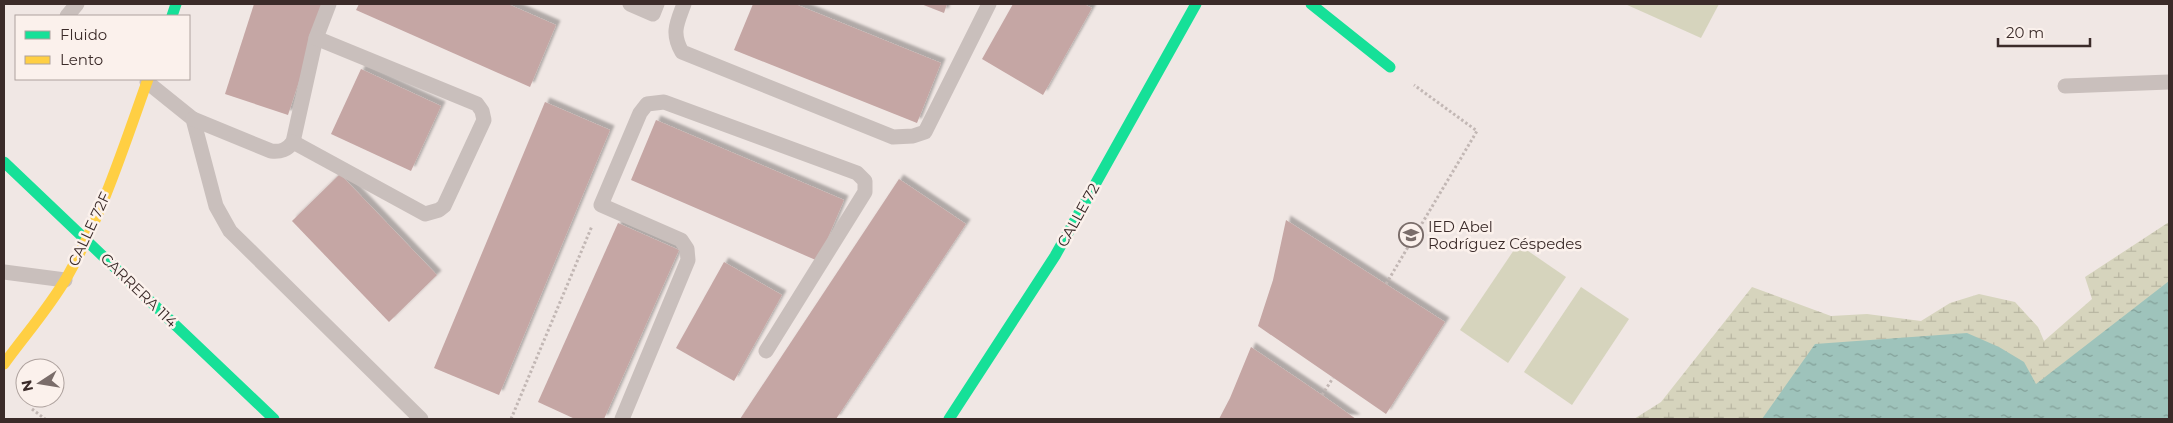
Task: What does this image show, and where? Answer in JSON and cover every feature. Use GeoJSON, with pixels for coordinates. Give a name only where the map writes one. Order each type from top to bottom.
{"type":"FeatureCollection","features":[{"type":"Feature","properties":{"kind":"street","name":"CALLE 72"},"geometry":{"type":"LineString","coordinates":[[949,419],[980,376],[1055,256],[1196,4]]}},
{"type":"Feature","properties":{"kind":"street"},"geometry":{"type":"LineString","coordinates":[[1311,4],[1390,67]]}},
{"type":"Feature","properties":{"kind":"street","name":"CALLE 72F"},"geometry":{"type":"LineString","coordinates":[[4,364],[65,280],[86,239],[107,191],[148,80]]}},
{"type":"Feature","properties":{"kind":"street","name":"CARRERA 114"},"geometry":{"type":"LineString","coordinates":[[4,162],[274,419]]}},
{"type":"Feature","properties":{"kind":"lane"},"geometry":{"type":"LineString","coordinates":[[67,15],[77,4]]}},
{"type":"Feature","properties":{"kind":"lane"},"geometry":{"type":"LineString","coordinates":[[148,80],[193,119],[271,151],[277,152],[288,149],[293,142],[316,38],[329,4]]}},
{"type":"Feature","properties":{"kind":"lane"},"geometry":{"type":"LineString","coordinates":[[630,4],[653,14],[657,4]]}},
{"type":"Feature","properties":{"kind":"lane"},"geometry":{"type":"LineString","coordinates":[[684,4],[675,26],[676,42],[682,52],[893,137],[913,136],[924,132],[989,4]]}},
{"type":"Feature","properties":{"kind":"lane"},"geometry":{"type":"LineString","coordinates":[[293,142],[425,214],[439,210],[444,206],[484,120],[482,111],[477,104],[316,38]]}},
{"type":"Feature","properties":{"kind":"lane"},"geometry":{"type":"LineString","coordinates":[[2065,86],[2169,82]]}},
{"type":"Feature","properties":{"kind":"lane"},"geometry":{"type":"LineString","coordinates":[[622,419],[688,260],[687,249],[681,240],[601,205],[640,113],[647,104],[664,102],[857,173],[865,181],[865,192],[766,351]]}},
{"type":"Feature","properties":{"kind":"lane"},"geometry":{"type":"LineString","coordinates":[[193,119],[216,206],[230,231],[421,419]]}},
{"type":"Feature","properties":{"kind":"lane"},"geometry":{"type":"LineString","coordinates":[[4,272],[65,280]]}},
{"type":"Feature","properties":{"kind":"path"},"geometry":{"type":"LineString","coordinates":[[1386,284],[1477,131],[1390,67]]}},
{"type":"Feature","properties":{"kind":"path"},"geometry":{"type":"LineString","coordinates":[[511,419],[601,205]]}},
{"type":"Feature","properties":{"kind":"path"},"geometry":{"type":"LineString","coordinates":[[1322,395],[1333,378]]}},
{"type":"Feature","properties":{"kind":"path"},"geometry":{"type":"LineString","coordinates":[[32,409],[45,419]]}},
{"type":"Feature","properties":{"kind":"green space"},"geometry":{"type":"Polygon","coordinates":[[[1625,4],[1719,4],[1701,38],[1625,4]]]}},
{"type":"Feature","properties":{"kind":"green space"},"geometry":{"type":"Polygon","coordinates":[[[2169,222],[2169,419],[1634,419],[1661,402],[1752,287],[1831,316],[1867,314],[1921,321],[1950,303],[1979,294],[2015,302],[2038,327],[2044,341],[2092,299],[2085,277],[2169,222]]]}},
{"type":"Feature","properties":{"kind":"green space"},"geometry":{"type":"Polygon","coordinates":[[[1518,244],[1566,277],[1508,363],[1460,330],[1518,244]]]}},
{"type":"Feature","properties":{"kind":"green space"},"geometry":{"type":"Polygon","coordinates":[[[1581,287],[1629,319],[1572,405],[1524,372],[1581,287]]]}},
{"type":"Feature","properties":{"kind":"water"},"geometry":{"type":"Polygon","coordinates":[[[2169,281],[2169,419],[1762,419],[1815,344],[1967,333],[1999,347],[2024,362],[2036,384],[2169,281]]]}},
{"type":"Feature","properties":{"kind":"building"},"geometry":{"type":"Polygon","coordinates":[[[254,4],[324,4],[288,115],[225,94],[254,4]]]}},
{"type":"Feature","properties":{"kind":"building"},"geometry":{"type":"Polygon","coordinates":[[[359,4],[508,4],[556,25],[530,87],[356,10],[359,4]]]}},
{"type":"Feature","properties":{"kind":"building"},"geometry":{"type":"Polygon","coordinates":[[[753,4],[795,4],[941,63],[917,123],[734,50],[753,4]]]}},
{"type":"Feature","properties":{"kind":"building"},"geometry":{"type":"Polygon","coordinates":[[[921,4],[947,4],[944,13],[921,4]]]}},
{"type":"Feature","properties":{"kind":"building"},"geometry":{"type":"Polygon","coordinates":[[[1013,4],[1084,4],[1092,8],[1043,95],[982,59],[1013,4]]]}},
{"type":"Feature","properties":{"kind":"building"},"geometry":{"type":"Polygon","coordinates":[[[361,69],[441,106],[411,171],[331,134],[361,69]]]}},
{"type":"Feature","properties":{"kind":"building"},"geometry":{"type":"Polygon","coordinates":[[[545,102],[610,130],[499,395],[434,368],[545,102]]]}},
{"type":"Feature","properties":{"kind":"building"},"geometry":{"type":"Polygon","coordinates":[[[656,120],[844,200],[818,261],[631,180],[656,120]]]}},
{"type":"Feature","properties":{"kind":"building"},"geometry":{"type":"Polygon","coordinates":[[[340,174],[437,275],[389,322],[292,221],[340,174]]]}},
{"type":"Feature","properties":{"kind":"building"},"geometry":{"type":"Polygon","coordinates":[[[899,179],[966,224],[836,419],[740,419],[899,179]]]}},
{"type":"Feature","properties":{"kind":"building"},"geometry":{"type":"Polygon","coordinates":[[[1286,220],[1445,322],[1386,414],[1258,326],[1273,280],[1286,220]]]}},
{"type":"Feature","properties":{"kind":"building"},"geometry":{"type":"Polygon","coordinates":[[[618,223],[679,250],[604,419],[575,419],[538,402],[618,223]]]}},
{"type":"Feature","properties":{"kind":"building"},"geometry":{"type":"Polygon","coordinates":[[[724,262],[782,295],[734,381],[676,348],[724,262]]]}},
{"type":"Feature","properties":{"kind":"building"},"geometry":{"type":"Polygon","coordinates":[[[1251,347],[1356,419],[1219,419],[1230,398],[1251,347]]]}},
{"type":"Feature","properties":{"kind":"traffic: fast"},"geometry":{"type":"LineString","coordinates":[[172,15],[176,4]]}},
{"type":"Feature","properties":{"kind":"traffic: fast"},"geometry":{"type":"LineString","coordinates":[[949,419],[1055,256],[1196,4]]}},
{"type":"Feature","properties":{"kind":"traffic: fast"},"geometry":{"type":"LineString","coordinates":[[1311,4],[1390,67]]}},
{"type":"Feature","properties":{"kind":"traffic: fast"},"geometry":{"type":"LineString","coordinates":[[4,162],[274,419]]}},
{"type":"Feature","properties":{"kind":"traffic: slow"},"geometry":{"type":"LineString","coordinates":[[4,364],[53,300],[80,253],[112,180],[148,80]]}},
{"type":"Feature","properties":{"kind":"place","name":"IED Abel Rodríguez Céspedes"},"geometry":{"type":"Point","coordinates":[1411,235]}}]}
